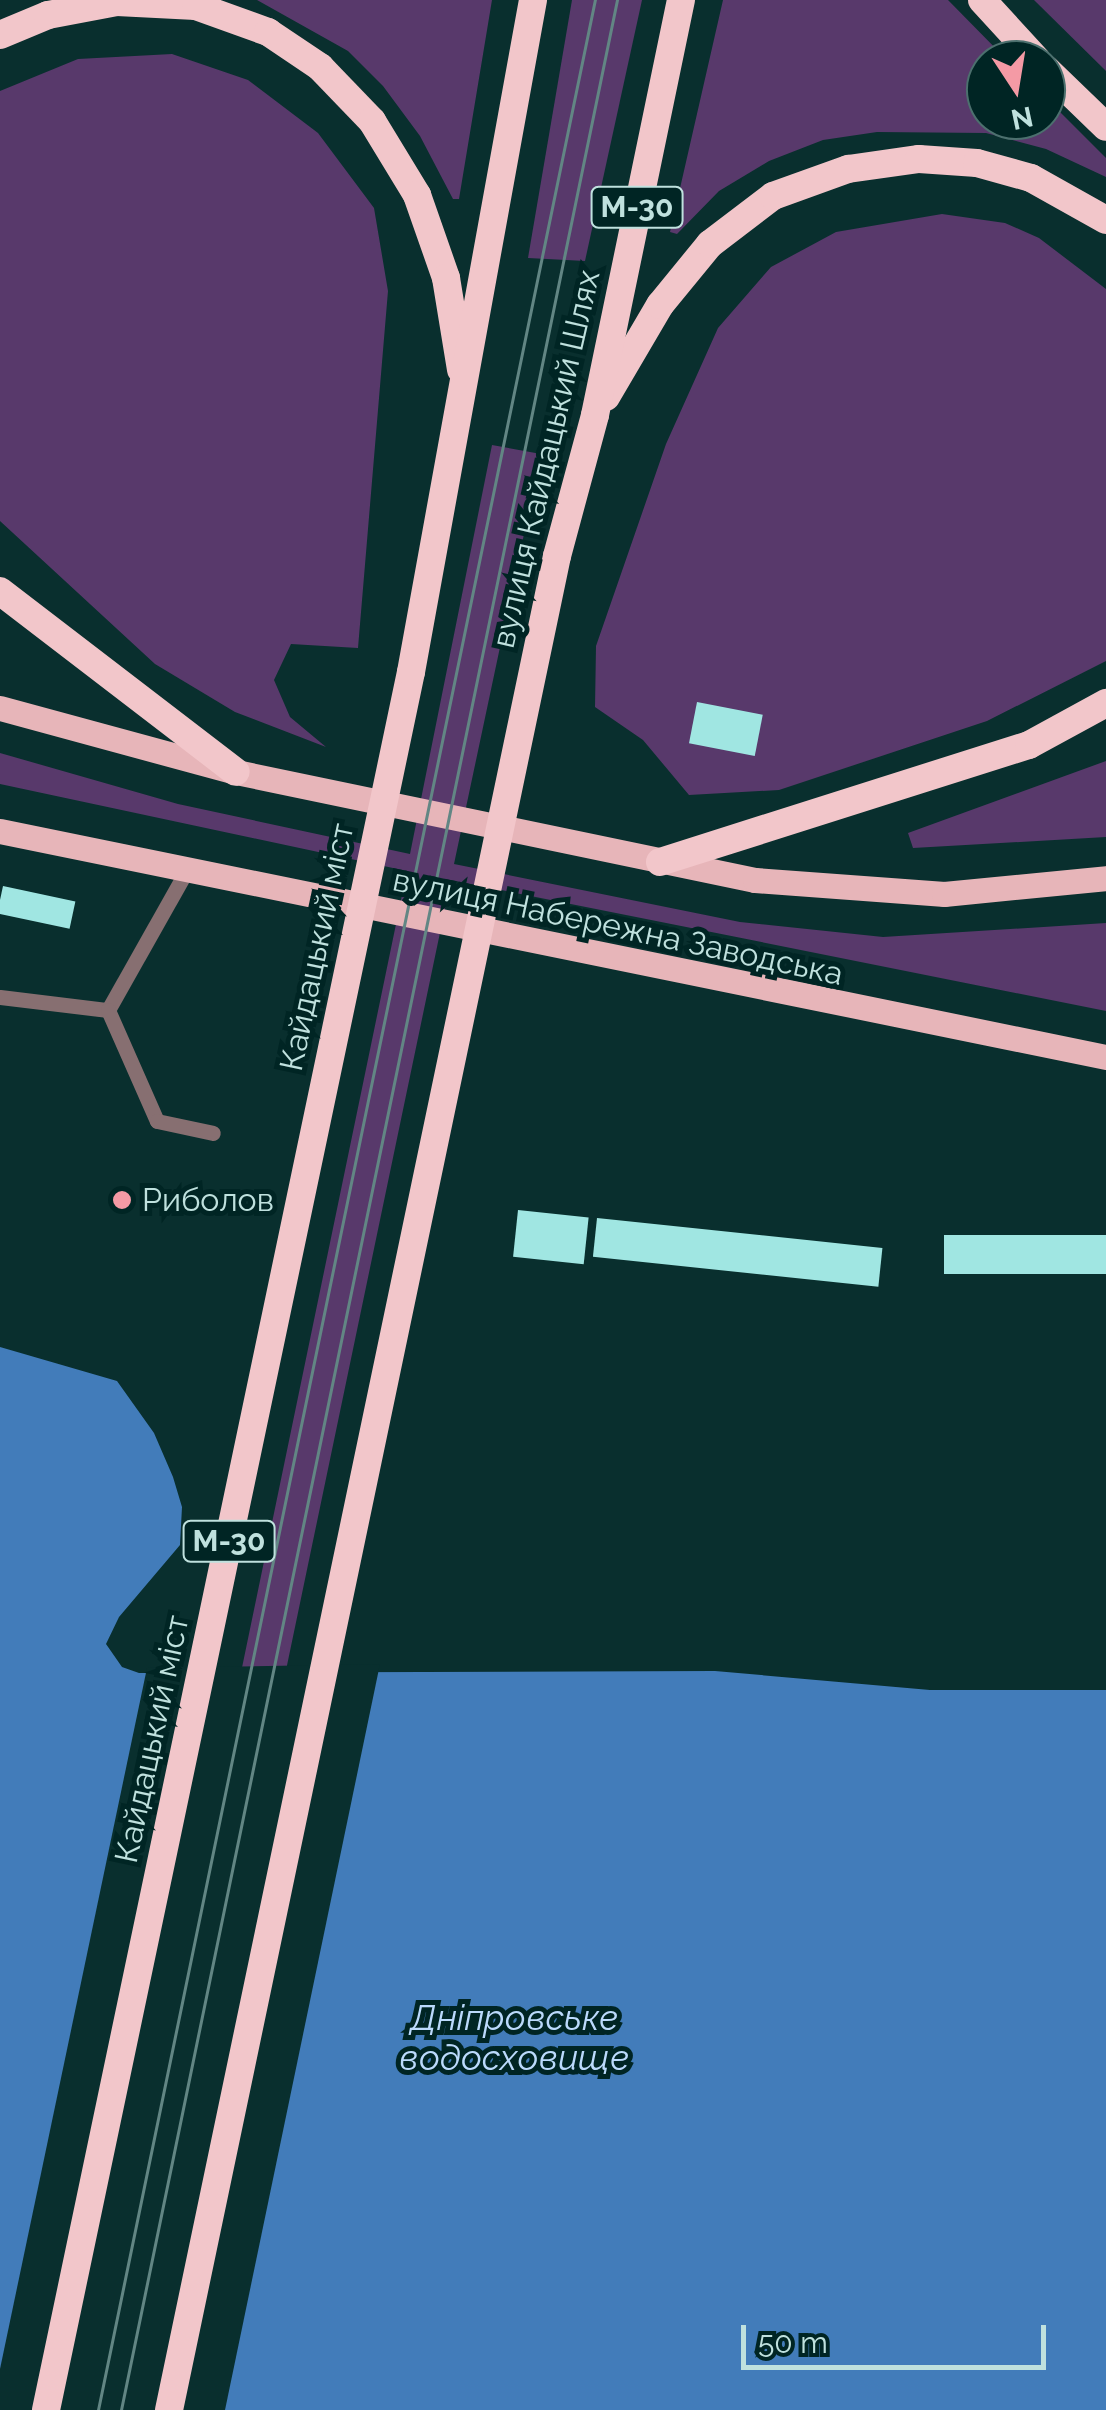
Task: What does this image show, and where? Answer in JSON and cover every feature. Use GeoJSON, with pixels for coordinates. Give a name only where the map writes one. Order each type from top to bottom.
{"type":"FeatureCollection","features":[{"type":"Feature","properties":{"kind":"highway","name":"М-30"},"geometry":{"type":"LineString","coordinates":[[465,391],[533,0]]}},
{"type":"Feature","properties":{"kind":"highway","name":"вулиця Кайдацький Шлях"},"geometry":{"type":"LineString","coordinates":[[169,2410],[528,698],[595,415],[681,0]]}},
{"type":"Feature","properties":{"kind":"highway"},"geometry":{"type":"LineString","coordinates":[[982,0],[1019,40]]}},
{"type":"Feature","properties":{"kind":"highway"},"geometry":{"type":"LineString","coordinates":[[0,36],[48,15],[117,2],[196,6],[268,32],[320,67],[372,121],[418,195],[446,278],[465,391]]}},
{"type":"Feature","properties":{"kind":"highway"},"geometry":{"type":"LineString","coordinates":[[1066,88],[1106,127]]}},
{"type":"Feature","properties":{"kind":"highway"},"geometry":{"type":"LineString","coordinates":[[595,415],[660,305],[710,244],[772,196],[848,169],[919,158],[977,163],[1031,178],[1106,220]]}},
{"type":"Feature","properties":{"kind":"highway","name":"Кайдацький міст"},"geometry":{"type":"LineString","coordinates":[[46,2410],[410,672],[465,391]]}},
{"type":"Feature","properties":{"kind":"highway"},"geometry":{"type":"LineString","coordinates":[[0,591],[236,772]]}},
{"type":"Feature","properties":{"kind":"highway"},"geometry":{"type":"LineString","coordinates":[[660,862],[1011,752],[1106,703]]}},
{"type":"Feature","properties":{"kind":"main road"},"geometry":{"type":"LineString","coordinates":[[0,708],[236,772],[660,862],[848,891],[944,894],[1106,878]]}},
{"type":"Feature","properties":{"kind":"main road","name":"вулиця Набережна Заводська"},"geometry":{"type":"LineString","coordinates":[[0,830],[1106,1057]]}},
{"type":"Feature","properties":{"kind":"lane"},"geometry":{"type":"LineString","coordinates":[[108,1010],[187,870]]}},
{"type":"Feature","properties":{"kind":"lane"},"geometry":{"type":"LineString","coordinates":[[0,997],[108,1010]]}},
{"type":"Feature","properties":{"kind":"lane"},"geometry":{"type":"LineString","coordinates":[[108,1010],[157,1121],[212,1133]]}},
{"type":"Feature","properties":{"kind":"shaded area"},"geometry":{"type":"Polygon","coordinates":[[[257,0],[492,0],[459,199],[453,199],[420,136],[383,86],[348,51],[257,0]]]}},
{"type":"Feature","properties":{"kind":"shaded area"},"geometry":{"type":"Polygon","coordinates":[[[572,0],[642,0],[585,261],[528,258],[572,0]]]}},
{"type":"Feature","properties":{"kind":"shaded area"},"geometry":{"type":"Polygon","coordinates":[[[723,0],[948,0],[987,40],[966,40],[966,133],[877,132],[823,140],[769,161],[719,191],[677,234],[670,232],[723,0]]]}},
{"type":"Feature","properties":{"kind":"shaded area"},"geometry":{"type":"Polygon","coordinates":[[[1034,0],[1106,0],[1106,71],[1034,0]]]}},
{"type":"Feature","properties":{"kind":"shaded area"},"geometry":{"type":"Polygon","coordinates":[[[172,54],[248,80],[318,133],[374,208],[388,291],[358,648],[291,644],[274,680],[290,717],[326,747],[235,712],[155,664],[0,521],[0,91],[78,59],[172,54]]]}},
{"type":"Feature","properties":{"kind":"shaded area"},"geometry":{"type":"Polygon","coordinates":[[[1066,118],[1106,158],[1106,177],[1046,149],[1012,140],[1066,140],[1066,118]]]}},
{"type":"Feature","properties":{"kind":"shaded area"},"geometry":{"type":"Polygon","coordinates":[[[942,214],[1005,223],[1039,238],[1106,289],[1106,661],[987,721],[779,790],[689,795],[643,740],[595,707],[596,646],[666,444],[718,328],[771,267],[836,232],[942,214]]]}},
{"type":"Feature","properties":{"kind":"shaded area"},"geometry":{"type":"Polygon","coordinates":[[[492,445],[541,454],[454,864],[740,922],[883,937],[1106,923],[1106,1011],[451,880],[247,1857],[227,1740],[407,871],[0,784],[0,753],[178,804],[410,854],[492,445]]]}},
{"type":"Feature","properties":{"kind":"shaded area"},"geometry":{"type":"Polygon","coordinates":[[[1106,761],[1106,837],[913,848],[908,833],[1106,761]]]}},
{"type":"Feature","properties":{"kind":"water","name":"Дніпровське водосховище"},"geometry":{"type":"Polygon","coordinates":[[[0,1347],[117,1381],[154,1433],[173,1477],[182,1507],[180,1545],[119,1617],[106,1644],[122,1667],[139,1673],[715,1671],[930,1690],[1106,1690],[1106,2410],[0,2410],[0,1347]]]}},
{"type":"Feature","properties":{"kind":"pier"},"geometry":{"type":"Polygon","coordinates":[[[380,1664],[225,2410],[0,2410],[0,2369],[147,1668],[380,1664]]]}},
{"type":"Feature","properties":{"kind":"building"},"geometry":{"type":"Polygon","coordinates":[[[697,702],[763,715],[755,756],[689,743],[697,702]]]}},
{"type":"Feature","properties":{"kind":"building"},"geometry":{"type":"Polygon","coordinates":[[[3,886],[75,901],[70,929],[0,914],[3,886]]]}},
{"type":"Feature","properties":{"kind":"building"},"geometry":{"type":"Polygon","coordinates":[[[518,1210],[589,1217],[584,1264],[513,1257],[518,1210]]]}},
{"type":"Feature","properties":{"kind":"building"},"geometry":{"type":"Polygon","coordinates":[[[597,1218],[882,1248],[878,1287],[593,1257],[597,1218]]]}},
{"type":"Feature","properties":{"kind":"building"},"geometry":{"type":"Polygon","coordinates":[[[944,1235],[1106,1235],[1106,1274],[944,1274],[944,1235]]]}},
{"type":"Feature","properties":{"kind":"tram line"},"geometry":{"type":"LineString","coordinates":[[98,2410],[595,0]]}},
{"type":"Feature","properties":{"kind":"tram line"},"geometry":{"type":"LineString","coordinates":[[121,2410],[617,0]]}},
{"type":"Feature","properties":{"kind":"place","name":"Риболов"},"geometry":{"type":"Point","coordinates":[122,1200]}}]}
